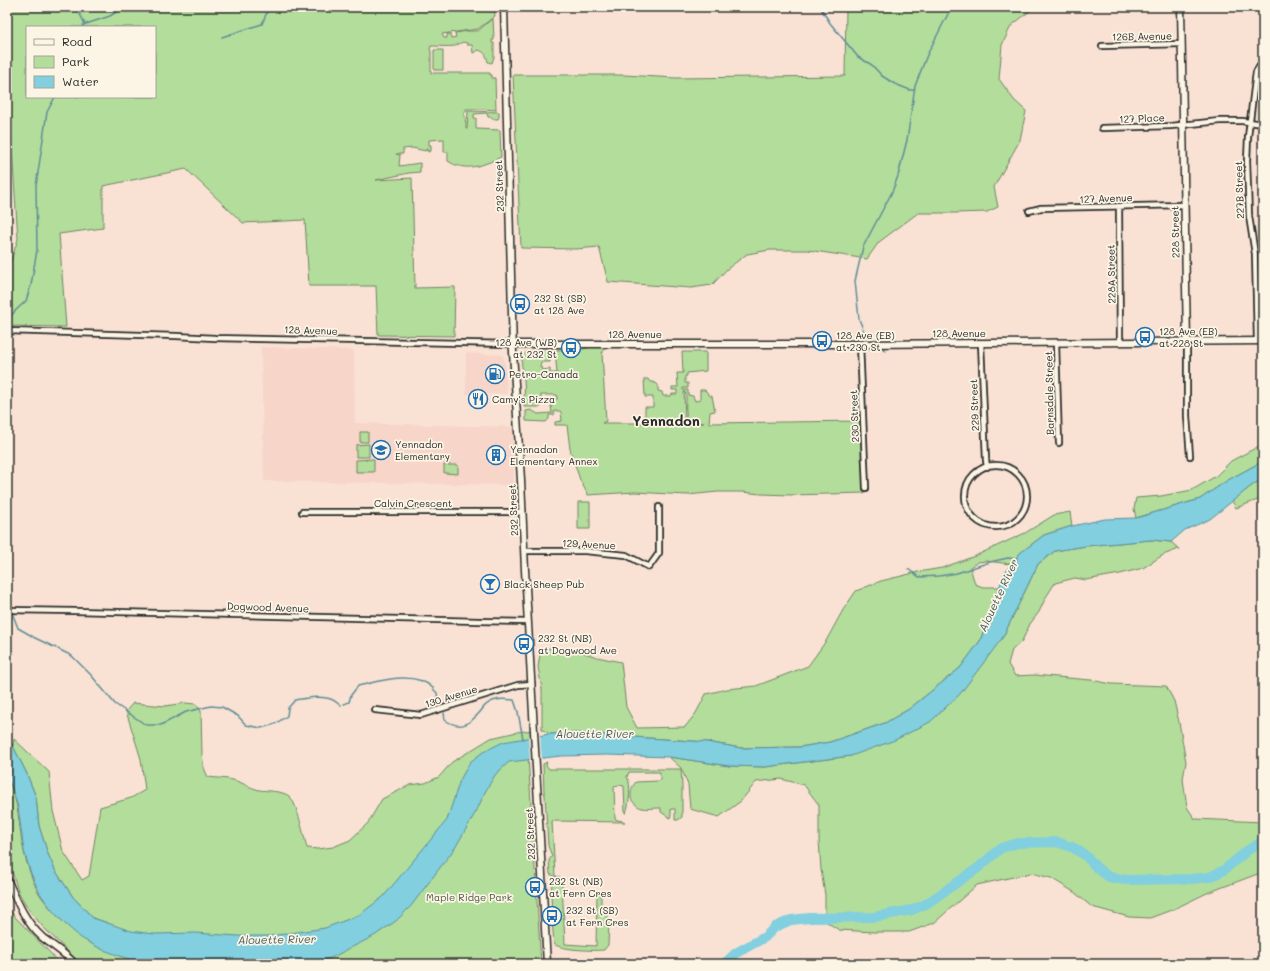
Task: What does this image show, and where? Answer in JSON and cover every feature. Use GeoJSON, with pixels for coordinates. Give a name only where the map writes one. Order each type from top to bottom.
{"type":"FeatureCollection","features":[{"type":"Feature","properties":{"kind":"street","name":"232 Street"},"geometry":{"type":"LineString","coordinates":[[504,7],[513,344],[547,964]]}},
{"type":"Feature","properties":{"kind":"street","name":"228 Street"},"geometry":{"type":"LineString","coordinates":[[1181,7],[1187,416],[1190,456]]}},
{"type":"Feature","properties":{"kind":"street","name":"126B Avenue"},"geometry":{"type":"LineString","coordinates":[[1102,46],[1182,44]]}},
{"type":"Feature","properties":{"kind":"street","name":"227B Street"},"geometry":{"type":"LineString","coordinates":[[1260,341],[1255,254],[1248,208],[1247,145],[1256,72],[1262,64]]}},
{"type":"Feature","properties":{"kind":"street"},"geometry":{"type":"LineString","coordinates":[[1183,124],[1220,121],[1263,124]]}},
{"type":"Feature","properties":{"kind":"street","name":"127 Place"},"geometry":{"type":"LineString","coordinates":[[1102,128],[1171,126],[1183,124]]}},
{"type":"Feature","properties":{"kind":"street","name":"127 Avenue"},"geometry":{"type":"LineString","coordinates":[[1029,211],[1041,208],[1184,204]]}},
{"type":"Feature","properties":{"kind":"street","name":"228A Street"},"geometry":{"type":"LineString","coordinates":[[1119,206],[1120,342]]}},
{"type":"Feature","properties":{"kind":"street","name":"128 Avenue"},"geometry":{"type":"LineString","coordinates":[[7,331],[215,338],[513,344],[860,344],[1260,341]]}},
{"type":"Feature","properties":{"kind":"street","name":"229 Street"},"geometry":{"type":"LineString","coordinates":[[981,343],[987,467]]}},
{"type":"Feature","properties":{"kind":"street","name":"Barnsdale Street"},"geometry":{"type":"LineString","coordinates":[[1056,343],[1059,443]]}},
{"type":"Feature","properties":{"kind":"street","name":"230 Street"},"geometry":{"type":"LineString","coordinates":[[860,344],[866,488]]}},
{"type":"Feature","properties":{"kind":"street"},"geometry":{"type":"LineString","coordinates":[[1002,466],[1012,470],[1023,480],[1027,500],[1022,514],[1015,521],[1006,525],[996,527],[981,523],[973,516],[968,508],[966,493],[969,483],[978,472],[987,467],[1002,466]]}},
{"type":"Feature","properties":{"kind":"street","name":"129 Avenue"},"geometry":{"type":"LineString","coordinates":[[524,551],[585,551],[626,555],[650,567],[659,553],[659,507]]}},
{"type":"Feature","properties":{"kind":"street","name":"Calvin Crescent"},"geometry":{"type":"LineString","coordinates":[[302,512],[523,512]]}},
{"type":"Feature","properties":{"kind":"street","name":"Dogwood Avenue"},"geometry":{"type":"LineString","coordinates":[[7,610],[528,622]]}},
{"type":"Feature","properties":{"kind":"street","name":"130 Avenue"},"geometry":{"type":"LineString","coordinates":[[375,710],[421,715],[518,684],[532,684]]}},
{"type":"Feature","properties":{"kind":"street"},"geometry":{"type":"LineString","coordinates":[[7,879],[25,916],[41,936],[68,955],[75,964]]}},
{"type":"Feature","properties":{"kind":"shaded area"},"geometry":{"type":"Polygon","coordinates":[[[261,347],[354,350],[355,423],[513,427],[514,485],[264,481],[261,347]]]}},
{"type":"Feature","properties":{"kind":"shaded area"},"geometry":{"type":"Polygon","coordinates":[[[466,353],[502,355],[505,362],[507,394],[466,394],[466,353]]]}},
{"type":"Feature","properties":{"kind":"green space"},"geometry":{"type":"Polygon","coordinates":[[[7,7],[494,7],[495,16],[478,29],[442,34],[444,38],[447,38],[447,34],[450,34],[451,38],[456,37],[455,33],[478,31],[493,18],[494,40],[492,40],[492,43],[494,43],[494,57],[492,63],[488,62],[483,52],[479,50],[473,53],[472,45],[467,45],[465,42],[455,46],[431,46],[431,73],[490,73],[492,78],[495,78],[496,110],[466,109],[466,112],[464,112],[464,117],[466,117],[465,121],[467,129],[468,111],[499,112],[498,119],[488,117],[487,113],[474,114],[474,118],[476,118],[476,129],[500,130],[501,157],[482,165],[461,167],[448,161],[448,152],[444,152],[444,139],[429,140],[431,151],[428,152],[427,149],[426,151],[412,148],[403,149],[403,154],[396,154],[400,155],[399,166],[420,163],[420,172],[376,180],[412,178],[415,288],[455,287],[454,336],[378,335],[376,286],[309,286],[305,220],[243,223],[186,169],[103,186],[103,228],[59,234],[66,327],[7,326],[7,273],[18,239],[10,120],[7,7]]]}},
{"type":"Feature","properties":{"kind":"green space"},"geometry":{"type":"Polygon","coordinates":[[[846,7],[1037,7],[1011,26],[1002,45],[999,79],[1014,100],[1026,111],[1020,140],[994,187],[998,207],[987,212],[918,213],[879,242],[867,259],[808,250],[770,250],[747,254],[727,269],[712,285],[691,288],[608,282],[599,247],[576,249],[521,248],[513,75],[624,75],[676,78],[845,76],[846,7]]]}},
{"type":"Feature","properties":{"kind":"green space"},"geometry":{"type":"Polygon","coordinates":[[[434,50],[443,50],[443,70],[434,70],[434,50]]]}},
{"type":"Feature","properties":{"kind":"green space"},"geometry":{"type":"Polygon","coordinates":[[[592,347],[603,347],[604,349],[602,353],[606,421],[602,423],[704,423],[697,422],[695,420],[688,420],[686,418],[685,392],[685,421],[645,422],[645,407],[653,407],[653,397],[645,397],[644,379],[648,379],[650,382],[656,383],[658,385],[658,391],[662,392],[663,396],[677,394],[677,390],[672,390],[672,387],[678,387],[677,373],[683,373],[682,352],[706,352],[706,371],[687,373],[687,376],[685,376],[685,383],[688,383],[688,388],[683,388],[683,390],[688,390],[688,395],[693,396],[695,401],[700,400],[700,390],[705,390],[710,396],[712,396],[715,411],[710,412],[709,423],[863,421],[865,493],[791,495],[718,492],[687,495],[635,492],[588,495],[580,480],[570,449],[567,425],[555,425],[555,422],[562,421],[561,412],[554,411],[554,415],[549,415],[549,419],[546,422],[526,421],[526,411],[531,410],[538,414],[552,413],[550,399],[557,399],[557,395],[541,395],[541,407],[524,407],[522,360],[525,353],[539,351],[549,352],[550,362],[541,362],[540,367],[542,370],[550,369],[550,373],[557,373],[555,351],[573,348],[579,350],[592,347]]]}},
{"type":"Feature","properties":{"kind":"green space"},"geometry":{"type":"Polygon","coordinates":[[[360,432],[368,432],[368,442],[360,442],[360,432]]]}},
{"type":"Feature","properties":{"kind":"green space"},"geometry":{"type":"Polygon","coordinates":[[[369,444],[369,457],[356,457],[356,445],[369,444]]]}},
{"type":"Feature","properties":{"kind":"green space"},"geometry":{"type":"Polygon","coordinates":[[[1263,444],[1263,461],[1228,480],[1200,499],[1136,518],[1134,509],[1136,498],[1161,496],[1192,490],[1216,476],[1231,461],[1263,444]]]}},
{"type":"Feature","properties":{"kind":"green space"},"geometry":{"type":"Polygon","coordinates":[[[374,459],[374,472],[356,472],[356,460],[374,459]]]}},
{"type":"Feature","properties":{"kind":"green space"},"geometry":{"type":"Polygon","coordinates":[[[444,465],[458,465],[458,474],[444,473],[444,465]]]}},
{"type":"Feature","properties":{"kind":"green space"},"geometry":{"type":"Polygon","coordinates":[[[1263,479],[1263,498],[1236,508],[1232,501],[1263,479]]]}},
{"type":"Feature","properties":{"kind":"green space"},"geometry":{"type":"Polygon","coordinates":[[[578,502],[590,502],[590,529],[578,529],[578,502]]]}},
{"type":"Feature","properties":{"kind":"green space"},"geometry":{"type":"Polygon","coordinates":[[[1070,512],[1072,526],[1044,535],[1020,553],[1011,564],[986,561],[978,562],[970,567],[975,584],[983,587],[999,587],[980,641],[960,668],[909,709],[885,723],[830,742],[800,747],[741,748],[707,742],[575,733],[549,734],[542,729],[542,689],[538,667],[541,649],[553,648],[575,650],[597,657],[621,662],[626,707],[637,728],[685,727],[696,713],[706,694],[727,689],[756,686],[808,666],[826,641],[843,610],[856,591],[881,581],[942,568],[975,556],[1025,533],[1054,515],[1070,512]]]}},
{"type":"Feature","properties":{"kind":"green space"},"geometry":{"type":"Polygon","coordinates":[[[1151,540],[1171,542],[1179,549],[1163,555],[1143,568],[1086,580],[1075,578],[1055,583],[1039,612],[1030,624],[1022,641],[1012,650],[1008,664],[1015,676],[1034,675],[1091,680],[1112,684],[1166,686],[1174,701],[1186,762],[1183,779],[1187,807],[1195,819],[1263,822],[1263,872],[1207,893],[1174,909],[1150,918],[1129,917],[1092,907],[1074,892],[1051,878],[1031,873],[977,885],[934,923],[909,932],[839,930],[825,921],[825,895],[821,870],[819,840],[819,805],[804,785],[781,779],[756,782],[741,801],[719,817],[690,809],[688,785],[681,768],[669,757],[729,766],[765,767],[851,756],[1003,637],[1038,564],[1055,551],[1086,546],[1151,540]]]}},
{"type":"Feature","properties":{"kind":"green space","name":"Maple Ridge Park"},"geometry":{"type":"Polygon","coordinates":[[[133,703],[165,706],[185,703],[196,704],[201,711],[202,755],[204,768],[208,777],[224,778],[240,782],[259,790],[286,794],[295,805],[307,848],[318,849],[333,847],[350,840],[368,823],[382,799],[410,785],[425,783],[439,777],[452,762],[491,738],[533,730],[534,738],[527,739],[541,964],[81,964],[43,927],[29,910],[19,893],[7,857],[7,778],[17,805],[22,843],[27,862],[38,892],[64,923],[108,923],[93,918],[73,897],[55,870],[39,826],[36,797],[13,746],[14,739],[49,772],[53,811],[63,851],[82,880],[89,876],[100,807],[131,798],[145,790],[141,759],[126,711],[133,703]]]}},
{"type":"Feature","properties":{"kind":"green space"},"geometry":{"type":"Polygon","coordinates":[[[547,762],[546,765],[549,769],[681,769],[682,817],[675,820],[675,809],[671,809],[670,818],[661,812],[661,808],[640,808],[637,806],[631,799],[634,784],[636,782],[659,781],[660,772],[629,772],[627,777],[629,780],[630,795],[626,813],[624,786],[614,786],[615,819],[625,822],[552,821],[555,876],[560,877],[556,877],[550,874],[549,860],[552,856],[548,846],[543,764],[547,762]]]}},
{"type":"Feature","properties":{"kind":"green space"},"geometry":{"type":"Polygon","coordinates":[[[554,882],[562,883],[565,944],[596,946],[597,895],[601,895],[601,911],[606,914],[609,922],[608,945],[604,950],[570,949],[554,944],[552,920],[555,919],[554,914],[552,914],[551,893],[552,884],[554,882]]]}},
{"type":"Feature","properties":{"kind":"green space"},"geometry":{"type":"Polygon","coordinates":[[[7,906],[15,917],[61,964],[7,964],[7,906]]]}},
{"type":"Feature","properties":{"kind":"water","name":"Alouette River"},"geometry":{"type":"Polygon","coordinates":[[[1263,461],[1263,479],[1254,484],[1210,519],[1185,530],[1171,542],[1151,540],[1086,546],[1055,551],[1038,564],[1003,637],[960,694],[930,722],[895,740],[851,756],[765,767],[729,766],[669,757],[607,755],[561,756],[509,762],[495,775],[455,848],[411,906],[396,921],[374,936],[329,959],[300,964],[150,964],[131,960],[101,949],[81,938],[51,909],[39,892],[30,871],[24,851],[18,807],[11,785],[7,778],[7,738],[13,746],[26,772],[36,797],[39,826],[55,870],[73,897],[93,918],[131,931],[154,934],[195,933],[238,936],[270,936],[325,928],[359,915],[383,897],[447,820],[460,780],[470,762],[483,752],[503,742],[549,734],[575,733],[707,742],[741,748],[800,747],[830,742],[885,723],[909,709],[960,668],[980,641],[1004,574],[1020,553],[1044,535],[1072,526],[1105,519],[1136,518],[1200,499],[1228,480],[1263,461]]]}},
{"type":"Feature","properties":{"kind":"pier"},"geometry":{"type":"Polygon","coordinates":[[[540,734],[542,761],[530,762],[528,736],[540,734]]]}},
{"type":"Feature","properties":{"kind":"waterway"},"geometry":{"type":"LineString","coordinates":[[76,7],[84,22],[83,26]]}},
{"type":"Feature","properties":{"kind":"waterway"},"geometry":{"type":"LineString","coordinates":[[83,25],[110,16],[124,7]]}},
{"type":"Feature","properties":{"kind":"waterway"},"geometry":{"type":"LineString","coordinates":[[222,37],[262,24],[269,7]]}},
{"type":"Feature","properties":{"kind":"waterway"},"geometry":{"type":"LineString","coordinates":[[820,7],[830,23],[858,57],[872,65],[882,76],[895,84],[910,90],[914,90]]}},
{"type":"Feature","properties":{"kind":"waterway"},"geometry":{"type":"LineString","coordinates":[[867,335],[865,334],[859,319],[855,281],[863,247],[892,192],[898,176],[907,140],[915,86],[927,55],[948,14]]}},
{"type":"Feature","properties":{"kind":"waterway"},"geometry":{"type":"LineString","coordinates":[[7,321],[26,301],[31,285],[37,250],[36,186],[47,112],[54,98]]}},
{"type":"Feature","properties":{"kind":"waterway","name":"Alouette River"},"geometry":{"type":"LineString","coordinates":[[908,569],[919,577],[939,576],[957,573],[990,562],[1008,558],[1017,559]]}},
{"type":"Feature","properties":{"kind":"waterway"},"geometry":{"type":"LineString","coordinates":[[7,601],[9,605]]}},
{"type":"Feature","properties":{"kind":"waterway"},"geometry":{"type":"LineString","coordinates":[[13,615],[18,628],[32,636]]}},
{"type":"Feature","properties":{"kind":"waterway"},"geometry":{"type":"LineString","coordinates":[[33,637],[56,648]]}},
{"type":"Feature","properties":{"kind":"waterway"},"geometry":{"type":"LineString","coordinates":[[58,649],[72,656],[91,675],[115,704],[146,725],[161,725],[186,712],[211,706],[222,707],[238,716],[246,725],[261,728],[275,724],[287,716],[288,708],[295,700],[314,697],[329,698],[341,705]]}},
{"type":"Feature","properties":{"kind":"waterway"},"geometry":{"type":"LineString","coordinates":[[344,704],[349,702],[351,695],[358,686],[397,678],[407,678],[416,679],[433,688],[437,693],[438,705]]}},
{"type":"Feature","properties":{"kind":"waterway"},"geometry":{"type":"LineString","coordinates":[[444,713],[445,720],[455,725],[464,725],[472,720],[492,701],[503,699],[514,700],[523,739]]}},
{"type":"Feature","properties":{"kind":"waterway"},"geometry":{"type":"LineString","coordinates":[[724,964],[736,953],[765,937],[775,927],[791,920],[809,918],[874,917],[912,910],[926,904],[978,868],[1001,848],[1018,843],[1057,842],[1074,848],[1086,856],[1097,868],[1109,877],[1127,880],[1191,879],[1210,877],[1224,870],[1248,850],[1263,841]]}},
{"type":"Feature","properties":{"kind":"place","name":"232 St (SB) at 128 Ave"},"geometry":{"type":"Point","coordinates":[520,304]}},
{"type":"Feature","properties":{"kind":"place","name":"128 Ave (EB) at 228 St"},"geometry":{"type":"Point","coordinates":[1145,337]}},
{"type":"Feature","properties":{"kind":"place","name":"128 Ave (EB) at 230 St"},"geometry":{"type":"Point","coordinates":[822,341]}},
{"type":"Feature","properties":{"kind":"place","name":"128 Ave (WB) at 232 St"},"geometry":{"type":"Point","coordinates":[571,348]}},
{"type":"Feature","properties":{"kind":"place","name":"Petro-Canada"},"geometry":{"type":"Point","coordinates":[495,374]}},
{"type":"Feature","properties":{"kind":"place","name":"Camy's Pizza"},"geometry":{"type":"Point","coordinates":[478,399]}},
{"type":"Feature","properties":{"kind":"place","name":"Yennadon Elementary"},"geometry":{"type":"Point","coordinates":[381,450]}},
{"type":"Feature","properties":{"kind":"place","name":"Yennadon Elementary Annex"},"geometry":{"type":"Point","coordinates":[496,455]}},
{"type":"Feature","properties":{"kind":"place","name":"Black Sheep Pub"},"geometry":{"type":"Point","coordinates":[490,584]}},
{"type":"Feature","properties":{"kind":"place","name":"232 St (NB) at Dogwood Ave"},"geometry":{"type":"Point","coordinates":[524,644]}},
{"type":"Feature","properties":{"kind":"place","name":"232 St (NB) at Fern Cres"},"geometry":{"type":"Point","coordinates":[535,887]}},
{"type":"Feature","properties":{"kind":"place","name":"232 St (SB) at Fern Cres"},"geometry":{"type":"Point","coordinates":[552,916]}},
{"type":"Feature","properties":{"kind":"district","name":"Yennadon"},"geometry":{"type":"Point","coordinates":[666,420]}}]}
